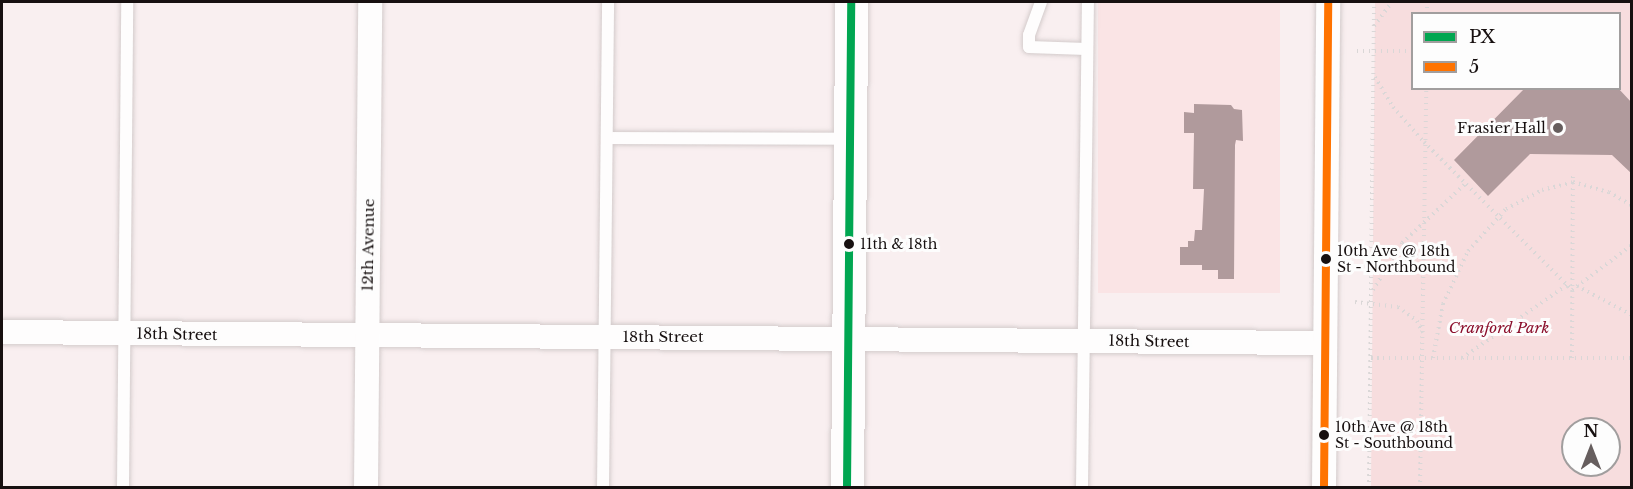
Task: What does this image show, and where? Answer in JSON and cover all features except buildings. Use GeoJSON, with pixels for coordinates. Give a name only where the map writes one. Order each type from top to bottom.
{"type":"FeatureCollection","features":[{"type":"Feature","properties":{"kind":"main road"},"geometry":{"type":"LineString","coordinates":[[847,488],[850,2]]}},
{"type":"Feature","properties":{"kind":"street","name":"12th Avenue"},"geometry":{"type":"LineString","coordinates":[[366,488],[370,2]]}},
{"type":"Feature","properties":{"kind":"street"},"geometry":{"type":"LineString","coordinates":[[1324,488],[1328,2]]}},
{"type":"Feature","properties":{"kind":"street","name":"18th Street"},"geometry":{"type":"LineString","coordinates":[[2,332],[1325,343]]}},
{"type":"Feature","properties":{"kind":"lane"},"geometry":{"type":"LineString","coordinates":[[123,488],[127,2]]}},
{"type":"Feature","properties":{"kind":"lane"},"geometry":{"type":"LineString","coordinates":[[603,488],[608,2]]}},
{"type":"Feature","properties":{"kind":"lane"},"geometry":{"type":"LineString","coordinates":[[1041,2],[1029,35],[1029,47],[1086,49]]}},
{"type":"Feature","properties":{"kind":"lane"},"geometry":{"type":"LineString","coordinates":[[1082,488],[1088,2]]}},
{"type":"Feature","properties":{"kind":"lane"},"geometry":{"type":"LineString","coordinates":[[607,138],[849,139]]}},
{"type":"Feature","properties":{"kind":"path"},"geometry":{"type":"LineString","coordinates":[[1369,488],[1374,2]]}},
{"type":"Feature","properties":{"kind":"path"},"geometry":{"type":"LineString","coordinates":[[1374,27],[1392,2]]}},
{"type":"Feature","properties":{"kind":"path"},"geometry":{"type":"LineString","coordinates":[[1357,51],[1411,51]]}},
{"type":"Feature","properties":{"kind":"path"},"geometry":{"type":"LineString","coordinates":[[1374,75],[1393,107],[1425,142],[1567,284],[1632,315]]}},
{"type":"Feature","properties":{"kind":"path"},"geometry":{"type":"LineString","coordinates":[[1420,488],[1426,90]]}},
{"type":"Feature","properties":{"kind":"path"},"geometry":{"type":"LineString","coordinates":[[1572,358],[1573,174]]}},
{"type":"Feature","properties":{"kind":"path"},"geometry":{"type":"LineString","coordinates":[[1433,358],[1443,304],[1451,286],[1468,252],[1498,217],[1542,190],[1573,182],[1609,192],[1632,206]]}},
{"type":"Feature","properties":{"kind":"path"},"geometry":{"type":"LineString","coordinates":[[1372,291],[1402,243],[1465,184]]}},
{"type":"Feature","properties":{"kind":"path"},"geometry":{"type":"LineString","coordinates":[[1574,288],[1632,245]]}},
{"type":"Feature","properties":{"kind":"path"},"geometry":{"type":"LineString","coordinates":[[1462,358],[1567,284]]}},
{"type":"Feature","properties":{"kind":"path"},"geometry":{"type":"LineString","coordinates":[[1355,302],[1372,302],[1409,313],[1423,333]]}},
{"type":"Feature","properties":{"kind":"path"},"geometry":{"type":"LineString","coordinates":[[1371,358],[1632,358]]}},
{"type":"Feature","properties":{"kind":"shaded area"},"geometry":{"type":"Polygon","coordinates":[[[1098,2],[1280,2],[1280,293],[1098,293],[1098,2]]]}},
{"type":"Feature","properties":{"kind":"green space","name":"Cranford Park"},"geometry":{"type":"Polygon","coordinates":[[[1375,2],[1631,2],[1631,487],[1371,487],[1375,2]]]}},
{"type":"Feature","properties":{"kind":"transit line","name":"PX"},"geometry":{"type":"LineString","coordinates":[[847,488],[851,2]]}},
{"type":"Feature","properties":{"kind":"transit line","name":"5"},"geometry":{"type":"LineString","coordinates":[[1324,488],[1328,2]]}},
{"type":"Feature","properties":{"kind":"place","name":"Frasier Hall"},"geometry":{"type":"Point","coordinates":[1558,128]}},
{"type":"Feature","properties":{"kind":"place","name":"11th & 18th"},"geometry":{"type":"Point","coordinates":[849,244]}},
{"type":"Feature","properties":{"kind":"place","name":"10th Ave @ 18th St - Northbound"},"geometry":{"type":"Point","coordinates":[1326,259]}},
{"type":"Feature","properties":{"kind":"place","name":"10th Ave @ 18th St - Southbound"},"geometry":{"type":"Point","coordinates":[1324,435]}}]}
